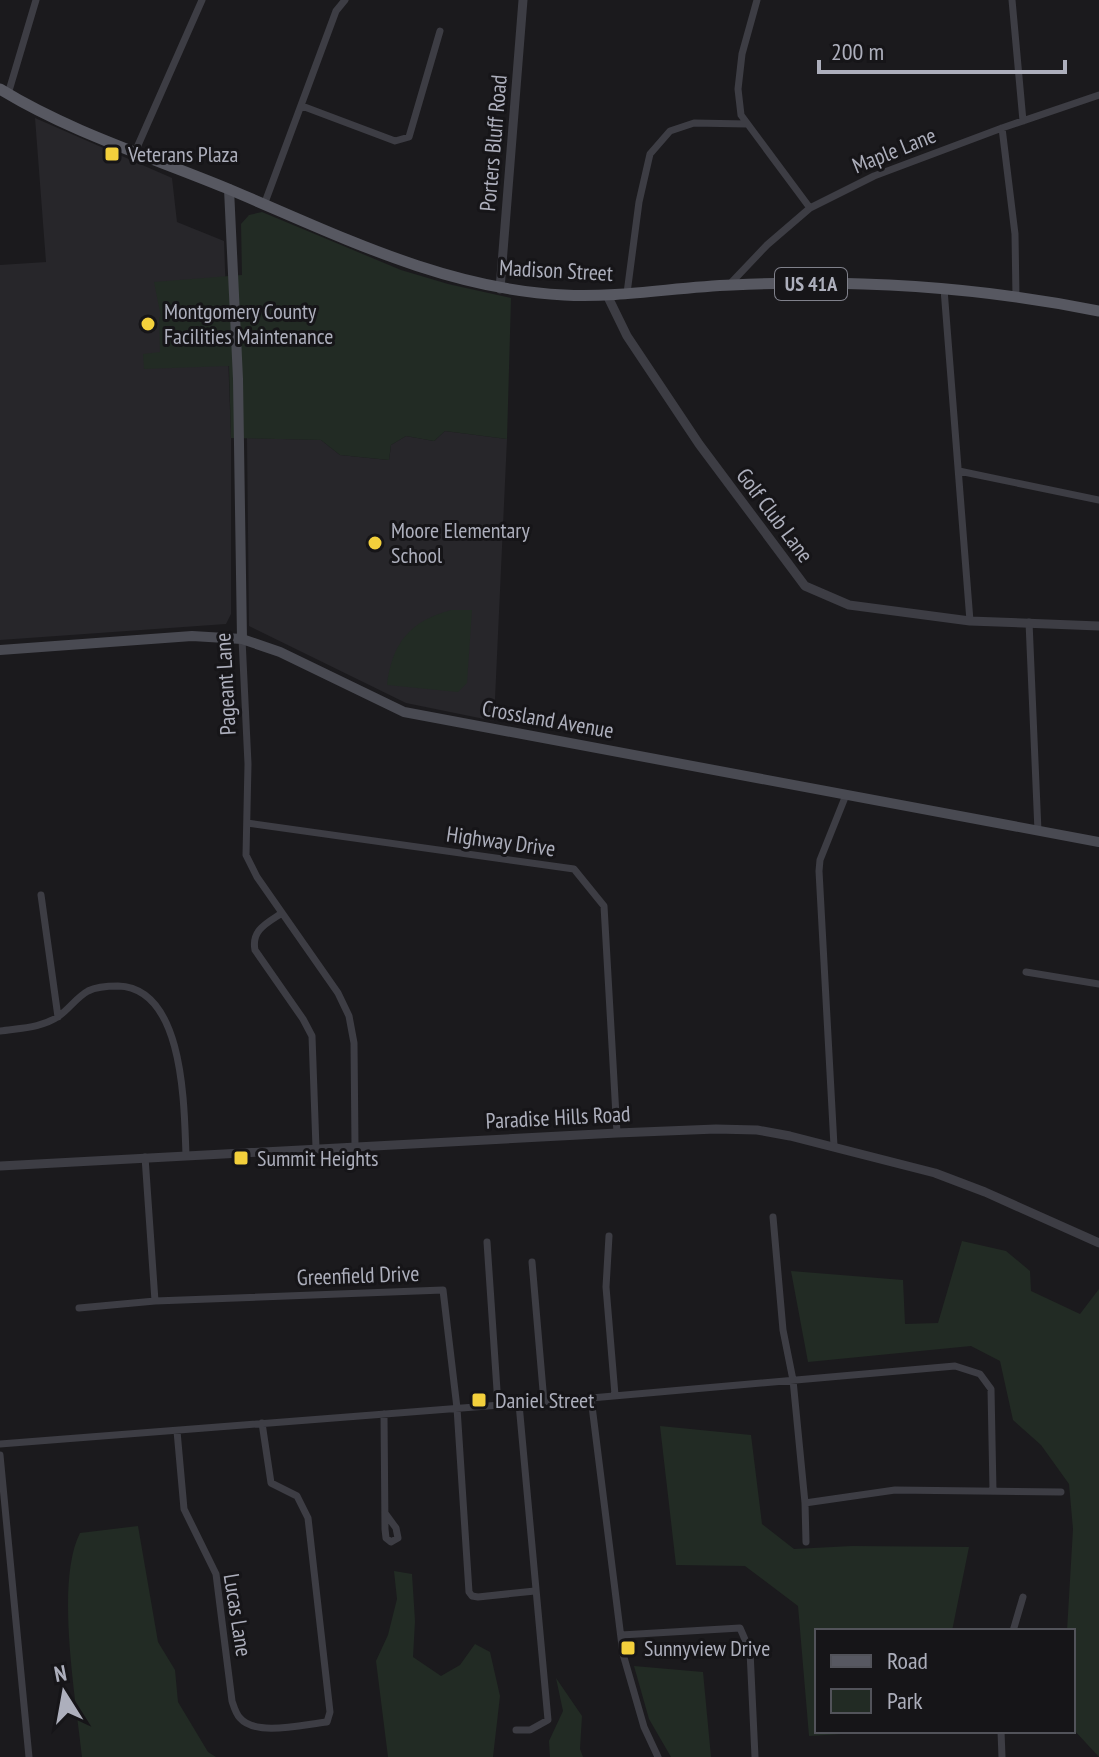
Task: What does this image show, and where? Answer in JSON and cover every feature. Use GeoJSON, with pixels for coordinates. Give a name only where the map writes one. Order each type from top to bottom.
{"type":"FeatureCollection","features":[{"type":"Feature","properties":{"kind":"main road","name":"Madison Street"},"geometry":{"type":"LineString","coordinates":[[4,91],[135,152],[423,269],[500,289],[607,295],[729,285],[855,284],[944,289],[1099,311]]}},
{"type":"Feature","properties":{"kind":"main road","name":"Pageant Lane"},"geometry":{"type":"LineString","coordinates":[[229,189],[238,379],[242,639]]}},
{"type":"Feature","properties":{"kind":"main road","name":"Crossland Avenue"},"geometry":{"type":"LineString","coordinates":[[0,650],[192,636],[242,639],[280,652],[404,712],[1099,842]]}},
{"type":"Feature","properties":{"kind":"street"},"geometry":{"type":"LineString","coordinates":[[4,91],[36,0]]}},
{"type":"Feature","properties":{"kind":"street"},"geometry":{"type":"LineString","coordinates":[[135,152],[202,0]]}},
{"type":"Feature","properties":{"kind":"street"},"geometry":{"type":"LineString","coordinates":[[264,205],[336,11],[345,0]]}},
{"type":"Feature","properties":{"kind":"street","name":"Porters Bluff Road"},"geometry":{"type":"LineString","coordinates":[[500,289],[523,0]]}},
{"type":"Feature","properties":{"kind":"street"},"geometry":{"type":"LineString","coordinates":[[757,0],[742,54],[738,89],[741,115],[810,208]]}},
{"type":"Feature","properties":{"kind":"street"},"geometry":{"type":"LineString","coordinates":[[1012,0],[1023,121]]}},
{"type":"Feature","properties":{"kind":"street"},"geometry":{"type":"LineString","coordinates":[[302,106],[395,141],[409,137],[440,31]]}},
{"type":"Feature","properties":{"kind":"street","name":"Maple Lane"},"geometry":{"type":"LineString","coordinates":[[729,285],[767,245],[810,208],[874,176],[1099,95]]}},
{"type":"Feature","properties":{"kind":"street"},"geometry":{"type":"LineString","coordinates":[[627,293],[639,202],[650,154],[670,131],[694,123],[747,124]]}},
{"type":"Feature","properties":{"kind":"street"},"geometry":{"type":"LineString","coordinates":[[1002,128],[1015,234],[1016,297]]}},
{"type":"Feature","properties":{"kind":"street"},"geometry":{"type":"LineString","coordinates":[[944,289],[970,621]]}},
{"type":"Feature","properties":{"kind":"street","name":"Golf Club Lane"},"geometry":{"type":"LineString","coordinates":[[607,295],[627,336],[699,444],[805,586],[849,605],[970,621],[1099,626]]}},
{"type":"Feature","properties":{"kind":"street"},"geometry":{"type":"LineString","coordinates":[[959,471],[1099,500]]}},
{"type":"Feature","properties":{"kind":"street"},"geometry":{"type":"LineString","coordinates":[[1029,622],[1038,831]]}},
{"type":"Feature","properties":{"kind":"street","name":"Pageant Lane"},"geometry":{"type":"LineString","coordinates":[[242,639],[248,764],[246,855],[257,877],[338,993],[349,1016],[354,1043],[355,1146]]}},
{"type":"Feature","properties":{"kind":"street"},"geometry":{"type":"LineString","coordinates":[[834,1146],[819,871],[820,860],[846,795]]}},
{"type":"Feature","properties":{"kind":"street","name":"Highway Drive"},"geometry":{"type":"LineString","coordinates":[[247,823],[574,869],[604,906],[617,1133]]}},
{"type":"Feature","properties":{"kind":"street"},"geometry":{"type":"LineString","coordinates":[[41,895],[58,1017]]}},
{"type":"Feature","properties":{"kind":"street"},"geometry":{"type":"LineString","coordinates":[[282,913],[259,929],[254,942],[255,950],[312,1036],[316,1148]]}},
{"type":"Feature","properties":{"kind":"street"},"geometry":{"type":"LineString","coordinates":[[1026,972],[1099,984]]}},
{"type":"Feature","properties":{"kind":"street"},"geometry":{"type":"LineString","coordinates":[[0,1031],[42,1025],[58,1017],[87,991],[107,986],[130,987],[149,998],[161,1014],[183,1077],[186,1155]]}},
{"type":"Feature","properties":{"kind":"street","name":"Paradise Hills Road"},"geometry":{"type":"LineString","coordinates":[[0,1166],[617,1133],[757,1130],[834,1146],[954,1180],[1099,1243]]}},
{"type":"Feature","properties":{"kind":"street"},"geometry":{"type":"LineString","coordinates":[[145,1157],[155,1301]]}},
{"type":"Feature","properties":{"kind":"street"},"geometry":{"type":"LineString","coordinates":[[773,1217],[783,1330],[793,1380],[806,1542]]}},
{"type":"Feature","properties":{"kind":"street"},"geometry":{"type":"LineString","coordinates":[[609,1236],[606,1287],[615,1395]]}},
{"type":"Feature","properties":{"kind":"street"},"geometry":{"type":"LineString","coordinates":[[487,1242],[498,1405]]}},
{"type":"Feature","properties":{"kind":"street"},"geometry":{"type":"LineString","coordinates":[[532,1262],[544,1402]]}},
{"type":"Feature","properties":{"kind":"street","name":"Greenfield Drive"},"geometry":{"type":"LineString","coordinates":[[79,1308],[155,1301],[443,1290],[457,1408]]}},
{"type":"Feature","properties":{"kind":"street"},"geometry":{"type":"LineString","coordinates":[[0,1444],[544,1402],[955,1366],[980,1374],[991,1389],[993,1491]]}},
{"type":"Feature","properties":{"kind":"street"},"geometry":{"type":"LineString","coordinates":[[591,1398],[621,1635],[634,1696],[658,1757]]}},
{"type":"Feature","properties":{"kind":"street"},"geometry":{"type":"LineString","coordinates":[[516,1730],[530,1730],[548,1720],[519,1404]]}},
{"type":"Feature","properties":{"kind":"street"},"geometry":{"type":"LineString","coordinates":[[457,1408],[469,1592],[472,1596],[535,1591]]}},
{"type":"Feature","properties":{"kind":"street"},"geometry":{"type":"LineString","coordinates":[[384,1414],[385,1513]]}},
{"type":"Feature","properties":{"kind":"street","name":"Lucas Lane"},"geometry":{"type":"LineString","coordinates":[[177,1431],[184,1509],[216,1574],[232,1701],[237,1714],[252,1727],[265,1729],[327,1722],[330,1712],[308,1518],[297,1496],[271,1483],[262,1423]]}},
{"type":"Feature","properties":{"kind":"street"},"geometry":{"type":"LineString","coordinates":[[0,1455],[29,1757]]}},
{"type":"Feature","properties":{"kind":"street"},"geometry":{"type":"LineString","coordinates":[[805,1503],[895,1490],[1061,1492]]}},
{"type":"Feature","properties":{"kind":"street"},"geometry":{"type":"LineString","coordinates":[[1014,1629],[1023,1597]]}},
{"type":"Feature","properties":{"kind":"street"},"geometry":{"type":"LineString","coordinates":[[621,1635],[740,1628],[750,1651],[755,1757]]}},
{"type":"Feature","properties":{"kind":"street"},"geometry":{"type":"LineString","coordinates":[[1001,1733],[1002,1757]]}},
{"type":"Feature","properties":{"kind":"shaded area"},"geometry":{"type":"Polygon","coordinates":[[[35,118],[172,178],[177,222],[224,241],[231,438],[231,614],[226,624],[0,640],[0,265],[46,262],[35,118]]]}},
{"type":"Feature","properties":{"kind":"shaded area","name":"Moore Elementary School"},"geometry":{"type":"Polygon","coordinates":[[[445,431],[507,439],[494,721],[406,703],[249,626],[247,438],[321,440],[340,455],[389,460],[391,445],[406,436],[434,441],[445,431]]]}},
{"type":"Feature","properties":{"kind":"green space"},"geometry":{"type":"Polygon","coordinates":[[[262,212],[401,270],[511,298],[507,439],[445,431],[434,441],[406,436],[391,445],[389,460],[340,455],[321,440],[231,438],[229,366],[144,369],[143,354],[160,352],[161,317],[154,282],[242,275],[241,224],[249,215],[262,212]]]}},
{"type":"Feature","properties":{"kind":"green space"},"geometry":{"type":"Polygon","coordinates":[[[451,610],[472,610],[467,683],[458,692],[387,685],[393,657],[406,636],[424,620],[451,610]]]}},
{"type":"Feature","properties":{"kind":"green space"},"geometry":{"type":"Polygon","coordinates":[[[962,1241],[1006,1251],[1030,1271],[1031,1291],[1080,1314],[1099,1289],[1099,1757],[1075,1731],[1075,1629],[1067,1629],[1073,1529],[1069,1484],[1041,1445],[1013,1420],[1000,1361],[971,1346],[808,1362],[791,1271],[903,1280],[905,1324],[938,1323],[962,1241]]]}},
{"type":"Feature","properties":{"kind":"green space"},"geometry":{"type":"Polygon","coordinates":[[[660,1426],[751,1435],[762,1524],[794,1549],[969,1547],[952,1629],[815,1629],[815,1733],[858,1733],[809,1736],[798,1606],[745,1566],[676,1565],[660,1426]]]}},
{"type":"Feature","properties":{"kind":"green space"},"geometry":{"type":"Polygon","coordinates":[[[138,1526],[158,1642],[175,1670],[178,1702],[208,1752],[216,1757],[82,1757],[69,1642],[69,1581],[73,1554],[80,1533],[138,1526]]]}},
{"type":"Feature","properties":{"kind":"green space"},"geometry":{"type":"Polygon","coordinates":[[[394,1571],[412,1574],[415,1621],[413,1657],[441,1676],[460,1665],[475,1644],[490,1652],[500,1696],[493,1757],[388,1757],[376,1661],[388,1635],[397,1599],[394,1571]]]}},
{"type":"Feature","properties":{"kind":"green space"},"geometry":{"type":"Polygon","coordinates":[[[634,1666],[703,1672],[711,1757],[671,1757],[649,1719],[634,1666]]]}},
{"type":"Feature","properties":{"kind":"green space"},"geometry":{"type":"Polygon","coordinates":[[[556,1678],[582,1716],[580,1749],[583,1757],[550,1757],[549,1741],[563,1711],[556,1678]]]}},
{"type":"Feature","properties":{"kind":"place","name":"Veterans Plaza"},"geometry":{"type":"Point","coordinates":[112,154]}},
{"type":"Feature","properties":{"kind":"place","name":"Montgomery County Facilities Maintenance"},"geometry":{"type":"Point","coordinates":[148,324]}},
{"type":"Feature","properties":{"kind":"place","name":"Moore Elementary School"},"geometry":{"type":"Point","coordinates":[375,543]}},
{"type":"Feature","properties":{"kind":"place","name":"Summit Heights"},"geometry":{"type":"Point","coordinates":[241,1158]}},
{"type":"Feature","properties":{"kind":"place","name":"Daniel Street"},"geometry":{"type":"Point","coordinates":[479,1400]}},
{"type":"Feature","properties":{"kind":"place","name":"Sunnyview Drive"},"geometry":{"type":"Point","coordinates":[628,1648]}}]}
